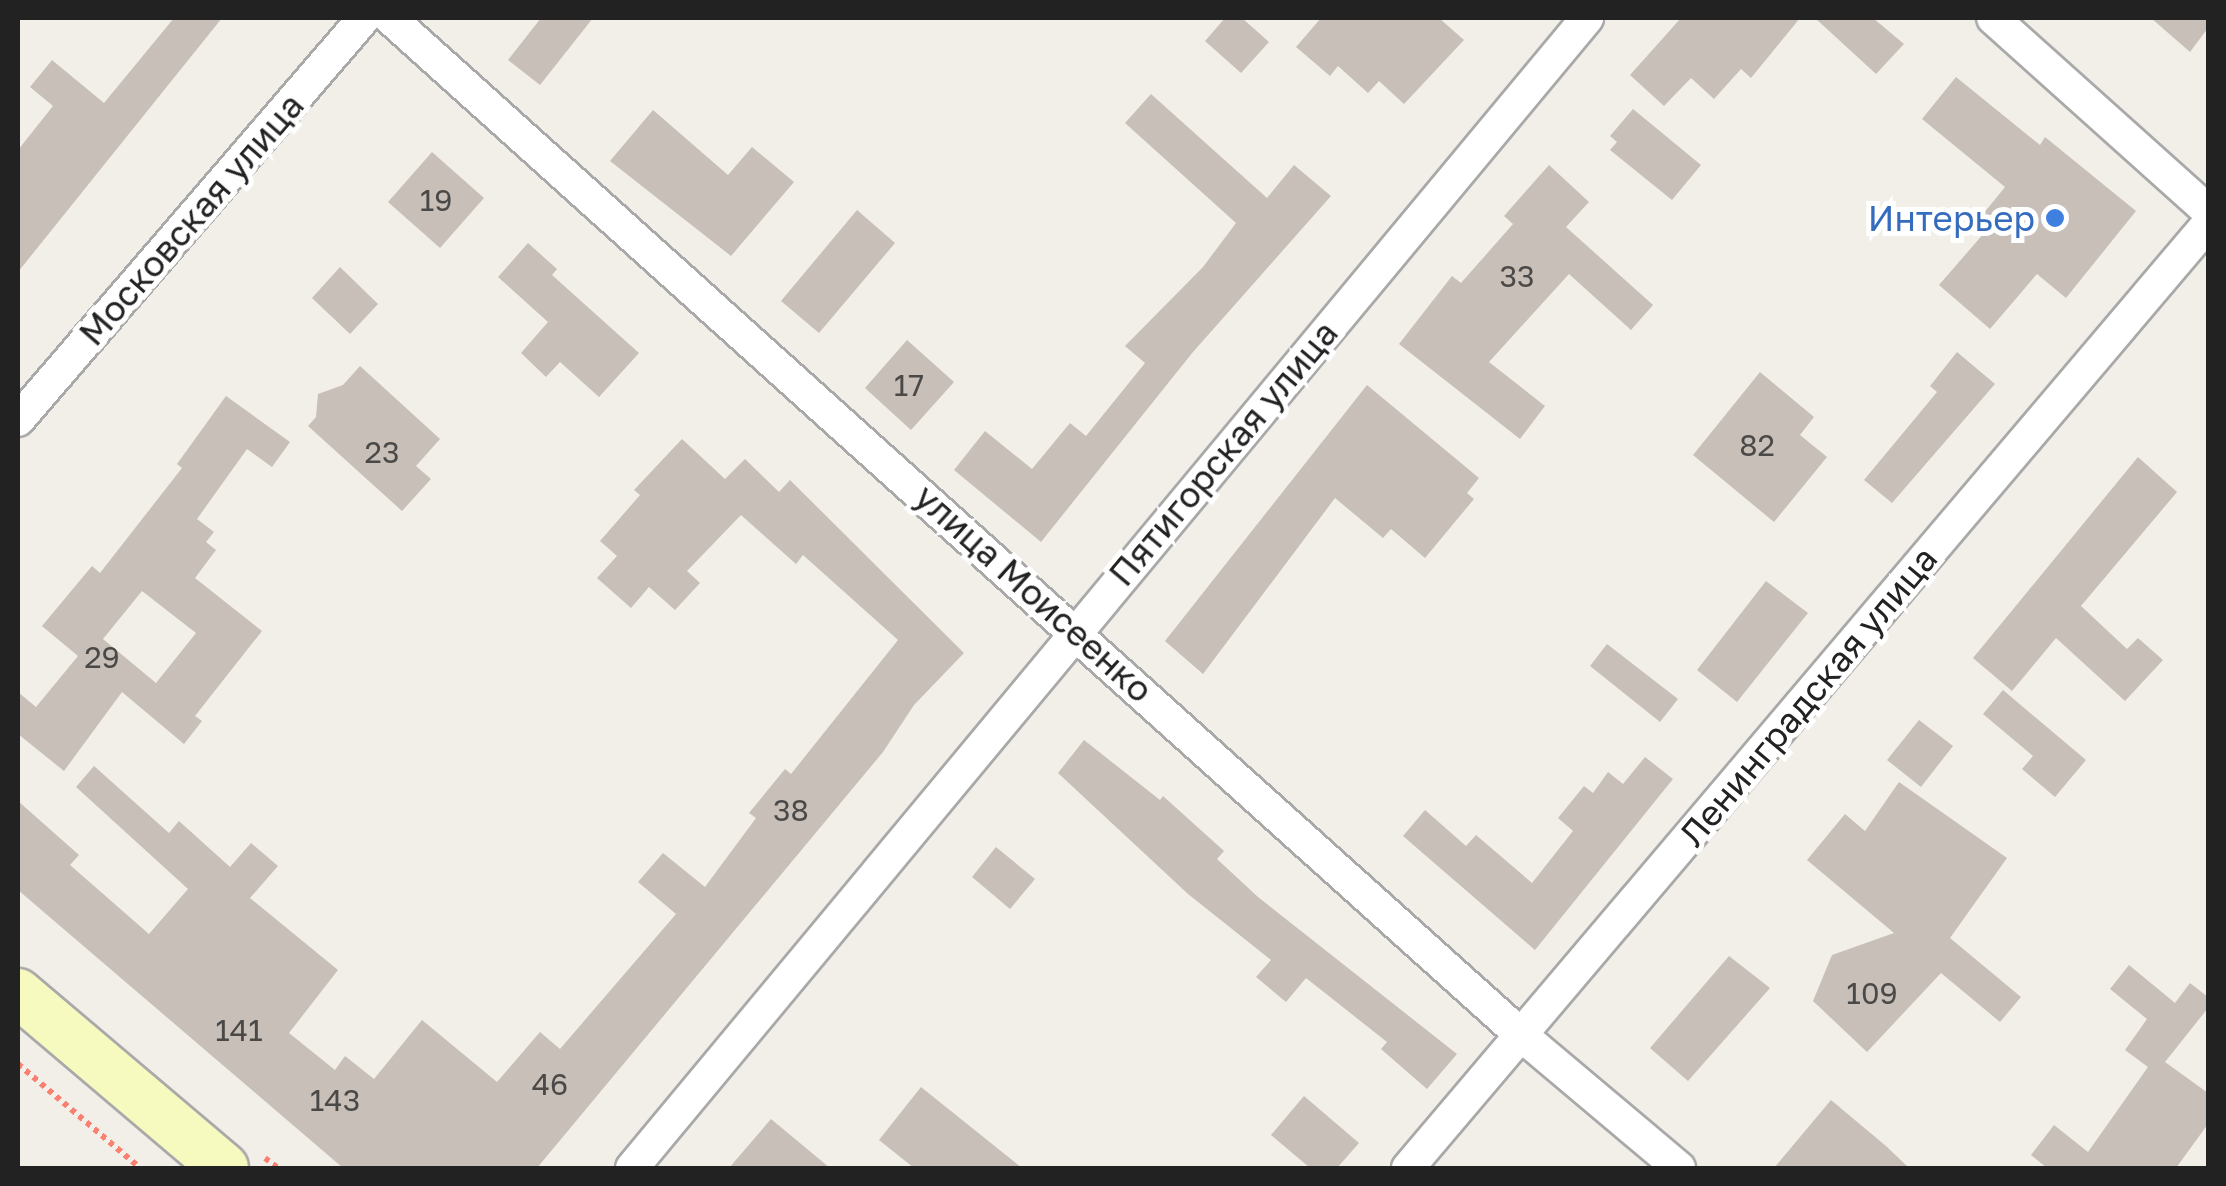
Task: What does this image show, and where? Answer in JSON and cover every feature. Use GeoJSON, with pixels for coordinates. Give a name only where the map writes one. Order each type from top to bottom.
{"type":"FeatureCollection","features":[{"type":"Feature","properties":{"kind":"street","name":"Московская улица"},"geometry":{"type":"LineString","coordinates":[[18,420],[364,18]]}},
{"type":"Feature","properties":{"kind":"street","name":"улица Моисеенко"},"geometry":{"type":"LineString","coordinates":[[390,18],[1076,629],[1520,1034],[1679,1168]]}},
{"type":"Feature","properties":{"kind":"street","name":"Пятигорская улица"},"geometry":{"type":"LineString","coordinates":[[632,1168],[1587,18]]}},
{"type":"Feature","properties":{"kind":"street"},"geometry":{"type":"LineString","coordinates":[[1993,18],[2208,211]]}},
{"type":"Feature","properties":{"kind":"street","name":"Ленинградская улица"},"geometry":{"type":"LineString","coordinates":[[1408,1168],[2208,224]]}},
{"type":"Feature","properties":{"kind":"street"},"geometry":{"type":"LineString","coordinates":[[18,992],[224,1168]]}},
{"type":"Feature","properties":{"kind":"path"},"geometry":{"type":"LineString","coordinates":[[18,1064],[140,1168]]}},
{"type":"Feature","properties":{"kind":"building"},"geometry":{"type":"Polygon","coordinates":[[[174,18],[222,18],[18,272],[18,150],[53,106],[30,87],[52,60],[104,103],[174,18]]]}},
{"type":"Feature","properties":{"kind":"building"},"geometry":{"type":"Polygon","coordinates":[[[541,18],[593,18],[540,85],[508,60],[541,18]]]}},
{"type":"Feature","properties":{"kind":"building"},"geometry":{"type":"Polygon","coordinates":[[[1225,18],[1242,18],[1269,42],[1241,73],[1205,41],[1225,18]]]}},
{"type":"Feature","properties":{"kind":"building"},"geometry":{"type":"Polygon","coordinates":[[[1321,18],[1439,18],[1464,40],[1404,104],[1379,81],[1368,93],[1338,66],[1330,76],[1296,47],[1321,18]]]}},
{"type":"Feature","properties":{"kind":"building"},"geometry":{"type":"Polygon","coordinates":[[[1681,18],[1800,18],[1751,78],[1741,69],[1714,99],[1691,78],[1664,106],[1630,75],[1681,18]]]}},
{"type":"Feature","properties":{"kind":"building"},"geometry":{"type":"Polygon","coordinates":[[[1815,18],[1873,18],[1904,44],[1876,74],[1815,18]]]}},
{"type":"Feature","properties":{"kind":"building"},"geometry":{"type":"Polygon","coordinates":[[[2151,18],[2208,18],[2208,28],[2190,52],[2151,18]]]}},
{"type":"Feature","properties":{"kind":"building"},"geometry":{"type":"Polygon","coordinates":[[[1956,77],[2040,145],[2045,137],[2136,211],[2066,298],[2037,274],[1990,329],[1939,285],[1985,232],[1975,224],[2005,187],[1922,119],[1956,77]]]}},
{"type":"Feature","properties":{"kind":"building"},"geometry":{"type":"Polygon","coordinates":[[[1151,94],[1267,198],[1294,165],[1331,196],[1193,352],[1041,542],[954,470],[985,431],[1032,469],[1070,423],[1086,436],[1145,363],[1125,346],[1203,267],[1236,223],[1125,123],[1151,94]]]}},
{"type":"Feature","properties":{"kind":"building"},"geometry":{"type":"Polygon","coordinates":[[[1633,109],[1701,165],[1672,200],[1610,150],[1617,142],[1610,136],[1633,109]]]}},
{"type":"Feature","properties":{"kind":"building"},"geometry":{"type":"Polygon","coordinates":[[[653,110],[728,175],[752,147],[794,182],[731,256],[610,161],[653,110]]]}},
{"type":"Feature","properties":{"kind":"building"},"geometry":{"type":"Polygon","coordinates":[[[432,152],[484,198],[440,248],[388,202],[432,152]]]}},
{"type":"Feature","properties":{"kind":"building"},"geometry":{"type":"Polygon","coordinates":[[[1549,165],[1589,202],[1566,227],[1653,305],[1631,330],[1569,274],[1489,362],[1545,406],[1520,439],[1399,344],[1452,276],[1461,283],[1513,224],[1504,216],[1549,165]]]}},
{"type":"Feature","properties":{"kind":"building"},"geometry":{"type":"Polygon","coordinates":[[[857,210],[895,243],[819,333],[781,301],[857,210]]]}},
{"type":"Feature","properties":{"kind":"building"},"geometry":{"type":"Polygon","coordinates":[[[528,243],[557,269],[552,275],[639,353],[599,397],[560,362],[546,377],[521,353],[548,322],[498,277],[528,243]]]}},
{"type":"Feature","properties":{"kind":"building"},"geometry":{"type":"Polygon","coordinates":[[[340,267],[378,304],[350,334],[312,298],[340,267]]]}},
{"type":"Feature","properties":{"kind":"building"},"geometry":{"type":"Polygon","coordinates":[[[907,340],[954,382],[911,430],[865,388],[907,340]]]}},
{"type":"Feature","properties":{"kind":"building"},"geometry":{"type":"Polygon","coordinates":[[[1957,352],[1995,384],[1892,503],[1864,480],[1937,392],[1930,386],[1957,352]]]}},
{"type":"Feature","properties":{"kind":"building"},"geometry":{"type":"Polygon","coordinates":[[[360,366],[440,439],[416,466],[431,479],[402,511],[308,426],[316,417],[318,394],[343,385],[360,366]]]}},
{"type":"Feature","properties":{"kind":"building"},"geometry":{"type":"Polygon","coordinates":[[[1760,372],[1814,417],[1800,435],[1827,457],[1774,522],[1693,455],[1760,372]]]}},
{"type":"Feature","properties":{"kind":"building"},"geometry":{"type":"Polygon","coordinates":[[[1367,385],[1479,478],[1467,493],[1474,499],[1425,558],[1391,529],[1383,538],[1335,498],[1203,674],[1165,641],[1367,385]]]}},
{"type":"Feature","properties":{"kind":"building"},"geometry":{"type":"Polygon","coordinates":[[[226,396],[290,442],[272,467],[247,449],[197,519],[214,532],[206,542],[216,550],[195,578],[262,631],[195,716],[202,721],[184,744],[122,692],[64,771],[18,734],[18,692],[36,707],[78,656],[42,626],[92,566],[100,573],[182,468],[177,464],[226,396]],[[142,591],[103,639],[156,683],[196,633],[142,591]]]}},
{"type":"Feature","properties":{"kind":"building"},"geometry":{"type":"Polygon","coordinates":[[[682,439],[725,479],[745,459],[779,492],[790,480],[964,653],[914,705],[883,752],[537,1168],[343,1168],[18,890],[18,801],[79,855],[70,865],[149,934],[188,889],[76,787],[94,766],[169,833],[179,821],[230,867],[251,843],[278,866],[250,898],[338,970],[289,1033],[335,1070],[345,1056],[374,1079],[422,1020],[497,1082],[540,1032],[560,1049],[676,914],[638,882],[663,853],[705,887],[756,818],[749,813],[785,769],[791,774],[898,640],[803,555],[796,564],[741,515],[687,571],[700,583],[675,610],[649,587],[631,608],[597,578],[617,556],[600,541],[640,495],[634,490],[682,439]]]}},
{"type":"Feature","properties":{"kind":"building"},"geometry":{"type":"Polygon","coordinates":[[[2138,457],[2177,492],[2081,606],[2127,649],[2138,638],[2163,660],[2125,701],[2056,638],[2012,691],[1973,658],[2138,457]]]}},
{"type":"Feature","properties":{"kind":"building"},"geometry":{"type":"Polygon","coordinates":[[[1766,581],[1808,613],[1737,702],[1697,670],[1766,581]]]}},
{"type":"Feature","properties":{"kind":"building"},"geometry":{"type":"Polygon","coordinates":[[[1607,644],[1678,699],[1660,722],[1590,666],[1607,644]]]}},
{"type":"Feature","properties":{"kind":"building"},"geometry":{"type":"Polygon","coordinates":[[[2003,690],[2086,760],[2055,797],[2022,769],[2033,756],[1983,714],[2003,690]]]}},
{"type":"Feature","properties":{"kind":"building"},"geometry":{"type":"Polygon","coordinates":[[[1919,720],[1953,746],[1921,787],[1887,760],[1919,720]]]}},
{"type":"Feature","properties":{"kind":"building"},"geometry":{"type":"Polygon","coordinates":[[[1084,740],[1160,800],[1163,796],[1224,851],[1217,859],[1258,897],[1457,1054],[1427,1089],[1381,1049],[1387,1042],[1306,978],[1286,1002],[1256,977],[1271,960],[1188,894],[1058,773],[1084,740]]]}},
{"type":"Feature","properties":{"kind":"building"},"geometry":{"type":"Polygon","coordinates":[[[1645,757],[1673,779],[1535,950],[1403,836],[1425,810],[1466,846],[1476,835],[1532,883],[1573,831],[1558,818],[1584,786],[1593,793],[1608,772],[1623,784],[1645,757]]]}},
{"type":"Feature","properties":{"kind":"building"},"geometry":{"type":"Polygon","coordinates":[[[1899,782],[2007,858],[1950,938],[2021,997],[2000,1022],[1941,973],[1867,1052],[1813,1001],[1832,955],[1894,933],[1807,860],[1845,814],[1865,831],[1899,782]]]}},
{"type":"Feature","properties":{"kind":"building"},"geometry":{"type":"Polygon","coordinates":[[[996,847],[1035,879],[1010,909],[972,877],[996,847]]]}},
{"type":"Feature","properties":{"kind":"building"},"geometry":{"type":"Polygon","coordinates":[[[1729,956],[1770,988],[1688,1081],[1650,1048],[1729,956]]]}},
{"type":"Feature","properties":{"kind":"building"},"geometry":{"type":"Polygon","coordinates":[[[2129,965],[2175,1003],[2190,983],[2208,997],[2208,1008],[2165,1062],[2208,1093],[2208,1124],[2176,1168],[2047,1168],[2031,1155],[2054,1125],[2088,1152],[2148,1067],[2125,1050],[2147,1019],[2110,989],[2129,965]]]}},
{"type":"Feature","properties":{"kind":"building"},"geometry":{"type":"Polygon","coordinates":[[[921,1087],[1022,1168],[914,1168],[879,1140],[921,1087]]]}},
{"type":"Feature","properties":{"kind":"building"},"geometry":{"type":"Polygon","coordinates":[[[1304,1096],[1359,1143],[1337,1168],[1310,1168],[1271,1135],[1304,1096]]]}},
{"type":"Feature","properties":{"kind":"building"},"geometry":{"type":"Polygon","coordinates":[[[1831,1100],[1886,1146],[1909,1168],[1774,1168],[1831,1100]]]}},
{"type":"Feature","properties":{"kind":"building"},"geometry":{"type":"Polygon","coordinates":[[[771,1119],[830,1168],[729,1168],[771,1119]]]}},
{"type":"Feature","properties":{"kind":"place","name":"Интерьер"},"geometry":{"type":"Point","coordinates":[2055,218]}}]}
